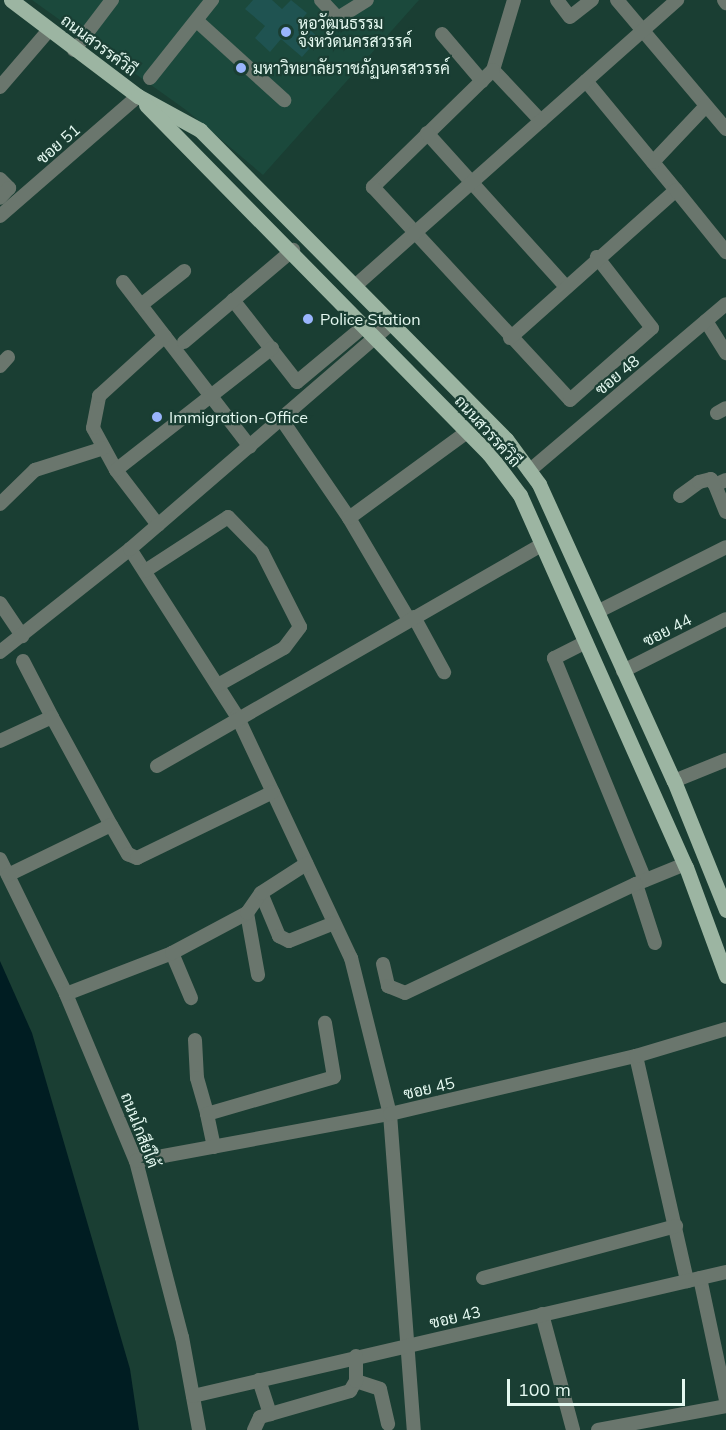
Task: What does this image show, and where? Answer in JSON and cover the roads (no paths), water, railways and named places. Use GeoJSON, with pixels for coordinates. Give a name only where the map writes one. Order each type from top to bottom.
{"type":"FeatureCollection","features":[{"type":"Feature","properties":{"kind":"main road","name":"ถนนสวรรค์วิถี"},"geometry":{"type":"LineString","coordinates":[[11,0],[74,50],[138,96],[200,130],[506,439],[529,471],[597,612],[723,892],[726,910]]}},
{"type":"Feature","properties":{"kind":"main road","name":"ถนนสวรรค์วิถี"},"geometry":{"type":"LineString","coordinates":[[138,96],[293,250],[363,327],[467,432],[520,495],[685,864],[726,976]]}},
{"type":"Feature","properties":{"kind":"street"},"geometry":{"type":"LineString","coordinates":[[74,50],[112,0]]}},
{"type":"Feature","properties":{"kind":"street"},"geometry":{"type":"LineString","coordinates":[[150,78],[212,0]]}},
{"type":"Feature","properties":{"kind":"street"},"geometry":{"type":"LineString","coordinates":[[321,0],[338,18],[367,0]]}},
{"type":"Feature","properties":{"kind":"street"},"geometry":{"type":"LineString","coordinates":[[514,0],[493,70],[373,187],[417,231],[510,338],[570,400],[652,328],[597,257]]}},
{"type":"Feature","properties":{"kind":"street"},"geometry":{"type":"LineString","coordinates":[[557,0],[570,17],[592,0]]}},
{"type":"Feature","properties":{"kind":"street"},"geometry":{"type":"LineString","coordinates":[[616,0],[726,129]]}},
{"type":"Feature","properties":{"kind":"street"},"geometry":{"type":"LineString","coordinates":[[355,286],[677,0]]}},
{"type":"Feature","properties":{"kind":"street"},"geometry":{"type":"LineString","coordinates":[[197,21],[284,100]]}},
{"type":"Feature","properties":{"kind":"street"},"geometry":{"type":"LineString","coordinates":[[0,87],[49,30]]}},
{"type":"Feature","properties":{"kind":"street"},"geometry":{"type":"LineString","coordinates":[[442,34],[482,81]]}},
{"type":"Feature","properties":{"kind":"street"},"geometry":{"type":"LineString","coordinates":[[493,70],[541,121]]}},
{"type":"Feature","properties":{"kind":"street"},"geometry":{"type":"LineString","coordinates":[[586,81],[726,252]]}},
{"type":"Feature","properties":{"kind":"street","name":"ซอย 51"},"geometry":{"type":"LineString","coordinates":[[0,216],[138,96]]}},
{"type":"Feature","properties":{"kind":"street"},"geometry":{"type":"LineString","coordinates":[[653,162],[706,106]]}},
{"type":"Feature","properties":{"kind":"street"},"geometry":{"type":"LineString","coordinates":[[428,133],[566,286]]}},
{"type":"Feature","properties":{"kind":"street"},"geometry":{"type":"LineString","coordinates":[[0,179],[9,188],[0,198]]}},
{"type":"Feature","properties":{"kind":"street"},"geometry":{"type":"LineString","coordinates":[[510,338],[597,257],[676,190]]}},
{"type":"Feature","properties":{"kind":"street"},"geometry":{"type":"LineString","coordinates":[[183,342],[293,250]]}},
{"type":"Feature","properties":{"kind":"street"},"geometry":{"type":"LineString","coordinates":[[141,305],[184,271]]}},
{"type":"Feature","properties":{"kind":"street"},"geometry":{"type":"LineString","coordinates":[[123,282],[250,447]]}},
{"type":"Feature","properties":{"kind":"street"},"geometry":{"type":"LineString","coordinates":[[233,300],[297,382],[363,327]]}},
{"type":"Feature","properties":{"kind":"street","name":"ซอย 48"},"geometry":{"type":"LineString","coordinates":[[529,471],[726,304]]}},
{"type":"Feature","properties":{"kind":"street"},"geometry":{"type":"LineString","coordinates":[[706,321],[726,353]]}},
{"type":"Feature","properties":{"kind":"street"},"geometry":{"type":"LineString","coordinates":[[0,652],[130,549],[376,340],[391,324]]}},
{"type":"Feature","properties":{"kind":"street"},"geometry":{"type":"LineString","coordinates":[[158,525],[116,470],[93,428],[99,396],[165,336]]}},
{"type":"Feature","properties":{"kind":"street"},"geometry":{"type":"LineString","coordinates":[[116,470],[272,348]]}},
{"type":"Feature","properties":{"kind":"street"},"geometry":{"type":"LineString","coordinates":[[282,420],[349,518],[444,672]]}},
{"type":"Feature","properties":{"kind":"street"},"geometry":{"type":"LineString","coordinates":[[349,518],[467,432]]}},
{"type":"Feature","properties":{"kind":"street"},"geometry":{"type":"LineString","coordinates":[[0,504],[35,470],[104,448]]}},
{"type":"Feature","properties":{"kind":"street"},"geometry":{"type":"LineString","coordinates":[[680,496],[699,482],[711,479],[721,483],[726,512]]}},
{"type":"Feature","properties":{"kind":"street"},"geometry":{"type":"LineString","coordinates":[[145,571],[228,517],[262,552],[300,627],[284,648],[218,686]]}},
{"type":"Feature","properties":{"kind":"street"},"geometry":{"type":"LineString","coordinates":[[157,766],[237,716],[542,545]]}},
{"type":"Feature","properties":{"kind":"street"},"geometry":{"type":"LineString","coordinates":[[597,612],[726,547]]}},
{"type":"Feature","properties":{"kind":"street"},"geometry":{"type":"LineString","coordinates":[[130,549],[237,716],[351,958],[390,1114],[410,1344],[414,1430]]}},
{"type":"Feature","properties":{"kind":"street"},"geometry":{"type":"LineString","coordinates":[[0,603],[22,636]]}},
{"type":"Feature","properties":{"kind":"street","name":"ซอย 44"},"geometry":{"type":"LineString","coordinates":[[623,671],[726,618]]}},
{"type":"Feature","properties":{"kind":"street"},"geometry":{"type":"LineString","coordinates":[[586,642],[554,658],[641,882],[655,944]]}},
{"type":"Feature","properties":{"kind":"street"},"geometry":{"type":"LineString","coordinates":[[23,662],[128,854],[137,858],[273,792]]}},
{"type":"Feature","properties":{"kind":"street"},"geometry":{"type":"LineString","coordinates":[[0,741],[52,717]]}},
{"type":"Feature","properties":{"kind":"street"},"geometry":{"type":"LineString","coordinates":[[674,781],[726,760]]}},
{"type":"Feature","properties":{"kind":"street"},"geometry":{"type":"LineString","coordinates":[[8,876],[111,825]]}},
{"type":"Feature","properties":{"kind":"street","name":"ถนนโกสีย์ใต้"},"geometry":{"type":"LineString","coordinates":[[0,859],[66,994],[136,1161],[193,1396],[199,1430]]}},
{"type":"Feature","properties":{"kind":"street"},"geometry":{"type":"LineString","coordinates":[[66,994],[172,953],[247,913],[261,893],[306,864]]}},
{"type":"Feature","properties":{"kind":"street"},"geometry":{"type":"LineString","coordinates":[[383,964],[388,986],[405,993],[641,882],[685,864]]}},
{"type":"Feature","properties":{"kind":"street"},"geometry":{"type":"LineString","coordinates":[[261,893],[279,936],[289,941],[334,923]]}},
{"type":"Feature","properties":{"kind":"street"},"geometry":{"type":"LineString","coordinates":[[247,913],[258,975]]}},
{"type":"Feature","properties":{"kind":"street"},"geometry":{"type":"LineString","coordinates":[[172,953],[191,998]]}},
{"type":"Feature","properties":{"kind":"street"},"geometry":{"type":"LineString","coordinates":[[207,1114],[334,1077],[325,1023]]}},
{"type":"Feature","properties":{"kind":"street","name":"ซอย 45"},"geometry":{"type":"LineString","coordinates":[[136,1161],[390,1114],[636,1056],[726,1029]]}},
{"type":"Feature","properties":{"kind":"street"},"geometry":{"type":"LineString","coordinates":[[195,1040],[197,1078],[214,1147]]}},
{"type":"Feature","properties":{"kind":"street"},"geometry":{"type":"LineString","coordinates":[[636,1056],[676,1226],[694,1280],[726,1400]]}},
{"type":"Feature","properties":{"kind":"street"},"geometry":{"type":"LineString","coordinates":[[483,1278],[676,1226]]}},
{"type":"Feature","properties":{"kind":"street","name":"ซอย 43"},"geometry":{"type":"LineString","coordinates":[[193,1396],[356,1356],[726,1272]]}},
{"type":"Feature","properties":{"kind":"street"},"geometry":{"type":"LineString","coordinates":[[542,1314],[573,1430]]}},
{"type":"Feature","properties":{"kind":"street"},"geometry":{"type":"LineString","coordinates":[[254,1430],[261,1417],[326,1401],[350,1391],[356,1381],[356,1356]]}},
{"type":"Feature","properties":{"kind":"street"},"geometry":{"type":"LineString","coordinates":[[259,1380],[270,1414]]}},
{"type":"Feature","properties":{"kind":"street"},"geometry":{"type":"LineString","coordinates":[[356,1381],[380,1389],[388,1424]]}},
{"type":"Feature","properties":{"kind":"street"},"geometry":{"type":"LineString","coordinates":[[598,1430],[726,1406]]}},
{"type":"Feature","properties":{"kind":"water"},"geometry":{"type":"Polygon","coordinates":[[[0,961],[32,1033],[130,1369],[139,1430],[0,1430],[0,961]]]}},
{"type":"Feature","properties":{"kind":"place","name":"หอวัฒนธรรม จังหวัดนครสวรรค์"},"geometry":{"type":"Point","coordinates":[286,32]}},
{"type":"Feature","properties":{"kind":"place","name":"มหาวิทยาลัยราชภัฏนครสวรรค์"},"geometry":{"type":"Point","coordinates":[241,68]}},
{"type":"Feature","properties":{"kind":"place","name":"Police Station"},"geometry":{"type":"Point","coordinates":[308,319]}},
{"type":"Feature","properties":{"kind":"place","name":"Immigration-Office"},"geometry":{"type":"Point","coordinates":[157,417]}}]}
